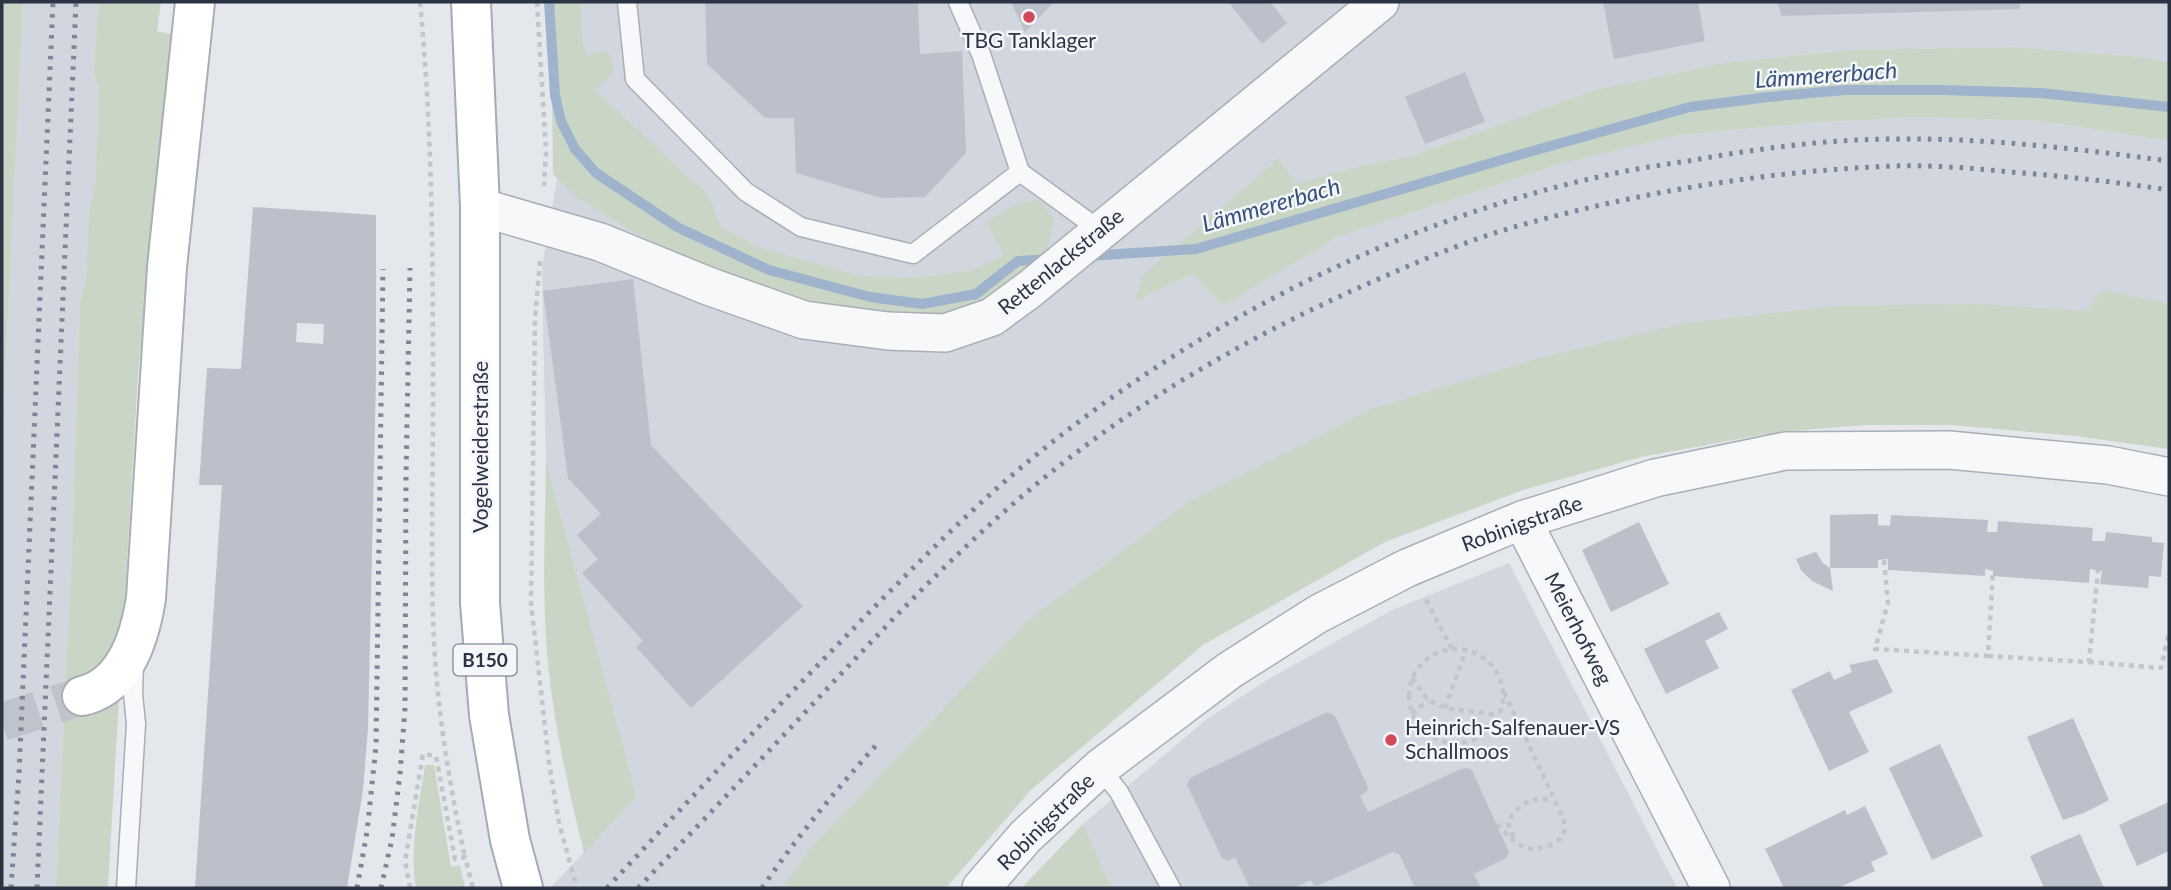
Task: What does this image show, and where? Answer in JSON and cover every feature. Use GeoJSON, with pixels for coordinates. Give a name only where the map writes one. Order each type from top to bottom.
{"type":"FeatureCollection","features":[{"type":"Feature","properties":{"kind":"main road"},"geometry":{"type":"LineString","coordinates":[[88,695],[106,685],[125,665],[138,639],[146,598],[167,267],[195,2]]}},
{"type":"Feature","properties":{"kind":"main road","name":"Vogelweiderstraße"},"geometry":{"type":"LineString","coordinates":[[471,2],[480,207],[480,603],[489,715],[510,840],[523,888]]}},
{"type":"Feature","properties":{"kind":"street","name":"Rettenlackstraße"},"geometry":{"type":"LineString","coordinates":[[480,207],[600,242],[708,286],[804,320],[876,330],[944,333],[992,317],[1030,289],[1380,2]]}},
{"type":"Feature","properties":{"kind":"street","name":"Robinigstraße"},"geometry":{"type":"LineString","coordinates":[[981,888],[1026,836],[1100,768],[1230,670],[1318,614],[1408,568],[1522,520],[1655,478],[1785,451],[1949,450],[2108,465],[2169,477]]}},
{"type":"Feature","properties":{"kind":"street","name":"Meierhofweg"},"geometry":{"type":"LineString","coordinates":[[1522,520],[1711,888]]}},
{"type":"Feature","properties":{"kind":"lane"},"geometry":{"type":"LineString","coordinates":[[627,2],[635,79],[746,192],[801,228],[913,254],[1020,172]]}},
{"type":"Feature","properties":{"kind":"lane"},"geometry":{"type":"LineString","coordinates":[[958,2],[981,54],[1020,172],[1093,238]]}},
{"type":"Feature","properties":{"kind":"lane"},"geometry":{"type":"LineString","coordinates":[[126,888],[136,724],[133,694],[138,639]]}},
{"type":"Feature","properties":{"kind":"lane"},"geometry":{"type":"LineString","coordinates":[[88,695],[108,696],[123,702],[136,724]]}},
{"type":"Feature","properties":{"kind":"lane"},"geometry":{"type":"LineString","coordinates":[[1100,768],[1119,792],[1171,888]]}},
{"type":"Feature","properties":{"kind":"path"},"geometry":{"type":"LineString","coordinates":[[420,2],[426,58],[433,244],[433,617],[439,707],[450,790],[473,888]]}},
{"type":"Feature","properties":{"kind":"path"},"geometry":{"type":"LineString","coordinates":[[537,2],[546,151],[535,319],[531,603],[549,762],[559,823],[577,888]]}},
{"type":"Feature","properties":{"kind":"path"},"geometry":{"type":"LineString","coordinates":[[1884,560],[1888,603],[1875,649],[2161,668],[2169,632]]}},
{"type":"Feature","properties":{"kind":"path"},"geometry":{"type":"LineString","coordinates":[[1988,656],[1993,570]]}},
{"type":"Feature","properties":{"kind":"path"},"geometry":{"type":"LineString","coordinates":[[2089,662],[2098,570]]}},
{"type":"Feature","properties":{"kind":"path"},"geometry":{"type":"LineString","coordinates":[[1424,596],[1452,649]]}},
{"type":"Feature","properties":{"kind":"path"},"geometry":{"type":"LineString","coordinates":[[1497,824],[1514,841],[1526,848],[1540,848],[1556,842],[1564,832],[1564,820],[1499,676],[1491,664],[1479,655],[1452,649],[1428,657],[1412,677],[1408,690],[1412,715],[1420,728],[1432,738],[1448,743],[1464,743],[1478,738],[1491,728],[1503,703],[1503,689]]}},
{"type":"Feature","properties":{"kind":"path"},"geometry":{"type":"LineString","coordinates":[[1445,708],[1466,650]]}},
{"type":"Feature","properties":{"kind":"path"},"geometry":{"type":"LineString","coordinates":[[1412,677],[1428,701],[1445,708],[1499,715]]}},
{"type":"Feature","properties":{"kind":"path"},"geometry":{"type":"LineString","coordinates":[[1412,715],[1428,701]]}},
{"type":"Feature","properties":{"kind":"path"},"geometry":{"type":"LineString","coordinates":[[410,888],[405,861],[423,754],[436,756],[455,859],[465,857]]}},
{"type":"Feature","properties":{"kind":"path"},"geometry":{"type":"LineString","coordinates":[[1514,841],[1508,822],[1523,803],[1542,798],[1554,800]]}},
{"type":"Feature","properties":{"kind":"shaded area"},"geometry":{"type":"Polygon","coordinates":[[[23,2],[98,2],[94,73],[99,88],[95,188],[89,211],[86,280],[80,303],[56,888],[2,888],[2,442],[23,2]]]}},
{"type":"Feature","properties":{"kind":"shaded area"},"geometry":{"type":"Polygon","coordinates":[[[580,2],[2169,2],[2169,62],[2142,57],[2016,47],[1847,50],[1724,63],[1594,90],[1412,156],[1352,168],[1296,185],[1279,159],[1234,198],[1136,302],[1192,274],[1223,306],[1338,237],[1554,166],[1679,135],[1914,117],[2041,121],[2169,141],[2169,406],[1999,383],[1393,483],[854,888],[550,888],[637,797],[546,461],[542,268],[581,37],[580,2]]]}},
{"type":"Feature","properties":{"kind":"shaded area","name":"Heinrich-Salfenauer-VS Schallmoos"},"geometry":{"type":"Polygon","coordinates":[[[1509,563],[1677,888],[1112,888],[1083,824],[1207,719],[1267,680],[1392,610],[1509,563]]]}},
{"type":"Feature","properties":{"kind":"green space"},"geometry":{"type":"Polygon","coordinates":[[[2,2],[23,2],[2,442],[2,2]]]}},
{"type":"Feature","properties":{"kind":"green space"},"geometry":{"type":"Polygon","coordinates":[[[98,2],[161,2],[157,31],[175,35],[158,159],[138,374],[108,888],[56,888],[80,303],[86,280],[89,211],[95,188],[99,88],[94,73],[98,2]]]}},
{"type":"Feature","properties":{"kind":"green space"},"geometry":{"type":"Polygon","coordinates":[[[545,2],[580,2],[583,43],[587,55],[606,50],[613,61],[613,73],[595,90],[708,195],[722,228],[760,248],[861,276],[913,278],[970,271],[1004,255],[987,223],[1012,206],[1033,201],[1041,201],[1054,220],[1048,247],[1031,278],[996,298],[947,314],[898,318],[835,308],[775,294],[696,263],[629,230],[575,196],[553,174],[552,99],[545,2]]]}},
{"type":"Feature","properties":{"kind":"green space"},"geometry":{"type":"Polygon","coordinates":[[[2016,47],[2142,57],[2169,62],[2169,141],[2041,121],[1914,117],[1679,135],[1554,166],[1338,237],[1223,306],[1192,274],[1135,302],[1142,276],[1279,158],[1296,184],[1352,168],[1412,156],[1594,90],[1724,63],[1847,50],[2016,47]]]}},
{"type":"Feature","properties":{"kind":"green space"},"geometry":{"type":"Polygon","coordinates":[[[2102,290],[2169,304],[2169,449],[2075,436],[1951,425],[1865,425],[1777,432],[1641,457],[1523,490],[1385,542],[1203,645],[1031,790],[946,888],[783,888],[809,850],[1027,621],[1189,502],[1374,408],[1539,358],[1686,323],[1834,306],[1977,304],[2087,311],[2102,290]]]}},
{"type":"Feature","properties":{"kind":"green space"},"geometry":{"type":"Polygon","coordinates":[[[546,461],[637,797],[584,853],[557,729],[547,653],[544,581],[546,461]]]}},
{"type":"Feature","properties":{"kind":"green space"},"geometry":{"type":"Polygon","coordinates":[[[425,765],[434,765],[451,867],[460,865],[465,888],[416,888],[414,842],[425,765]]]}},
{"type":"Feature","properties":{"kind":"green space"},"geometry":{"type":"Polygon","coordinates":[[[1083,824],[1112,888],[1022,888],[1030,879],[1083,824]]]}},
{"type":"Feature","properties":{"kind":"building"},"geometry":{"type":"Polygon","coordinates":[[[705,2],[918,2],[920,54],[962,51],[966,153],[925,197],[881,198],[796,173],[794,118],[765,118],[707,64],[705,2]]]}},
{"type":"Feature","properties":{"kind":"building","name":"TBG Tanklager"},"geometry":{"type":"Polygon","coordinates":[[[1011,2],[1054,2],[1025,32],[1011,2]]]}},
{"type":"Feature","properties":{"kind":"building"},"geometry":{"type":"Polygon","coordinates":[[[1228,2],[1270,2],[1287,23],[1262,44],[1228,2]]]}},
{"type":"Feature","properties":{"kind":"building"},"geometry":{"type":"Polygon","coordinates":[[[1603,2],[1698,2],[1705,41],[1614,59],[1603,2]]]}},
{"type":"Feature","properties":{"kind":"building"},"geometry":{"type":"Polygon","coordinates":[[[1777,2],[2020,2],[2020,9],[1782,16],[1777,2]]]}},
{"type":"Feature","properties":{"kind":"building"},"geometry":{"type":"Polygon","coordinates":[[[1465,72],[1485,122],[1425,144],[1405,97],[1465,72]]]}},
{"type":"Feature","properties":{"kind":"building"},"geometry":{"type":"Polygon","coordinates":[[[253,207],[376,215],[376,378],[368,728],[363,790],[347,888],[195,888],[222,485],[199,485],[207,368],[241,369],[253,207]],[[297,323],[296,342],[323,344],[324,324],[297,323]]]}},
{"type":"Feature","properties":{"kind":"building"},"geometry":{"type":"Polygon","coordinates":[[[633,279],[651,445],[803,606],[691,708],[636,647],[643,641],[582,573],[598,559],[577,535],[601,514],[568,478],[543,291],[633,279]]]}},
{"type":"Feature","properties":{"kind":"building"},"geometry":{"type":"Polygon","coordinates":[[[1878,514],[1878,525],[1890,526],[1891,515],[1988,520],[1987,532],[1997,532],[1998,521],[2093,528],[2092,541],[2105,541],[2106,532],[2152,537],[2152,542],[2164,543],[2161,577],[2149,576],[2148,588],[2100,584],[2102,571],[2090,569],[2089,583],[1993,576],[1993,571],[1985,569],[1985,576],[1888,570],[1888,559],[1878,560],[1878,568],[1830,568],[1830,515],[1878,514]]]}},
{"type":"Feature","properties":{"kind":"building"},"geometry":{"type":"Polygon","coordinates":[[[1639,522],[1669,584],[1611,612],[1582,550],[1639,522]]]}},
{"type":"Feature","properties":{"kind":"building"},"geometry":{"type":"Polygon","coordinates":[[[1816,552],[1830,568],[1833,591],[1812,581],[1801,570],[1796,559],[1816,552]]]}},
{"type":"Feature","properties":{"kind":"building"},"geometry":{"type":"Polygon","coordinates":[[[1719,612],[1728,629],[1705,641],[1719,668],[1666,694],[1644,649],[1719,612]]]}},
{"type":"Feature","properties":{"kind":"building"},"geometry":{"type":"Polygon","coordinates":[[[1877,659],[1893,692],[1849,712],[1869,752],[1829,771],[1791,690],[1830,671],[1834,680],[1852,672],[1849,665],[1877,659]]]}},
{"type":"Feature","properties":{"kind":"building"},"geometry":{"type":"Polygon","coordinates":[[[1327,712],[1335,716],[1368,787],[1360,796],[1368,812],[1461,769],[1472,770],[1509,852],[1506,858],[1474,874],[1481,888],[1415,888],[1399,854],[1393,852],[1317,886],[1311,880],[1293,888],[1250,888],[1235,857],[1228,861],[1222,858],[1187,785],[1190,778],[1327,712]]]}},
{"type":"Feature","properties":{"kind":"building"},"geometry":{"type":"Polygon","coordinates":[[[2073,718],[2109,800],[2063,820],[2027,737],[2073,718]]]}},
{"type":"Feature","properties":{"kind":"building"},"geometry":{"type":"Polygon","coordinates":[[[1940,744],[1983,836],[1932,860],[1889,768],[1940,744]]]}},
{"type":"Feature","properties":{"kind":"building"},"geometry":{"type":"Polygon","coordinates":[[[2169,802],[2169,851],[2137,866],[2119,825],[2169,802]]]}},
{"type":"Feature","properties":{"kind":"building"},"geometry":{"type":"Polygon","coordinates":[[[1865,806],[1888,854],[1871,862],[1875,871],[1838,888],[1784,888],[1765,849],[1845,810],[1847,815],[1865,806]]]}},
{"type":"Feature","properties":{"kind":"building"},"geometry":{"type":"Polygon","coordinates":[[[2080,834],[2104,888],[2044,888],[2030,856],[2080,834]]]}},
{"type":"Feature","properties":{"kind":"waterway","name":"Lämmererbach"},"geometry":{"type":"LineString","coordinates":[[549,2],[555,95],[561,121],[575,149],[596,173],[677,227],[769,270],[870,297],[922,304],[976,294],[1018,261],[1051,259]]}},
{"type":"Feature","properties":{"kind":"waterway","name":"Lämmererbach"},"geometry":{"type":"LineString","coordinates":[[1088,256],[1196,249],[1690,107],[1845,90],[2041,93],[2169,107]]}},
{"type":"Feature","properties":{"kind":"tunnel"},"geometry":{"type":"LineString","coordinates":[[2,722],[82,696]]}},
{"type":"Feature","properties":{"kind":"railway"},"geometry":{"type":"LineString","coordinates":[[11,888],[19,774],[53,2]]}},
{"type":"Feature","properties":{"kind":"railway"},"geometry":{"type":"LineString","coordinates":[[37,888],[76,2]]}},
{"type":"Feature","properties":{"kind":"railway"},"geometry":{"type":"LineString","coordinates":[[607,888],[894,587],[1001,484],[1088,415],[1155,368],[1225,325],[1298,286],[1373,251],[1449,220],[1528,195],[1607,175],[1791,146],[1870,139],[1965,140],[2169,161]]}},
{"type":"Feature","properties":{"kind":"railway"},"geometry":{"type":"LineString","coordinates":[[638,888],[921,591],[978,535],[1039,482],[1119,421],[1204,368],[1291,320],[1383,277],[1471,241],[1570,212],[1662,192],[1754,178],[1847,169],[1923,166],[2050,175],[2169,190]]}},
{"type":"Feature","properties":{"kind":"railway"},"geometry":{"type":"LineString","coordinates":[[381,888],[392,839],[405,708],[410,268]]}},
{"type":"Feature","properties":{"kind":"railway"},"geometry":{"type":"LineString","coordinates":[[357,888],[367,832],[376,746],[383,269]]}},
{"type":"Feature","properties":{"kind":"railway"},"geometry":{"type":"LineString","coordinates":[[762,888],[817,814],[878,743]]}},
{"type":"Feature","properties":{"kind":"place","name":"TBG Tanklager"},"geometry":{"type":"Point","coordinates":[1029,17]}},
{"type":"Feature","properties":{"kind":"place","name":"Heinrich-Salfenauer-VS Schallmoos"},"geometry":{"type":"Point","coordinates":[1391,740]}}]}
